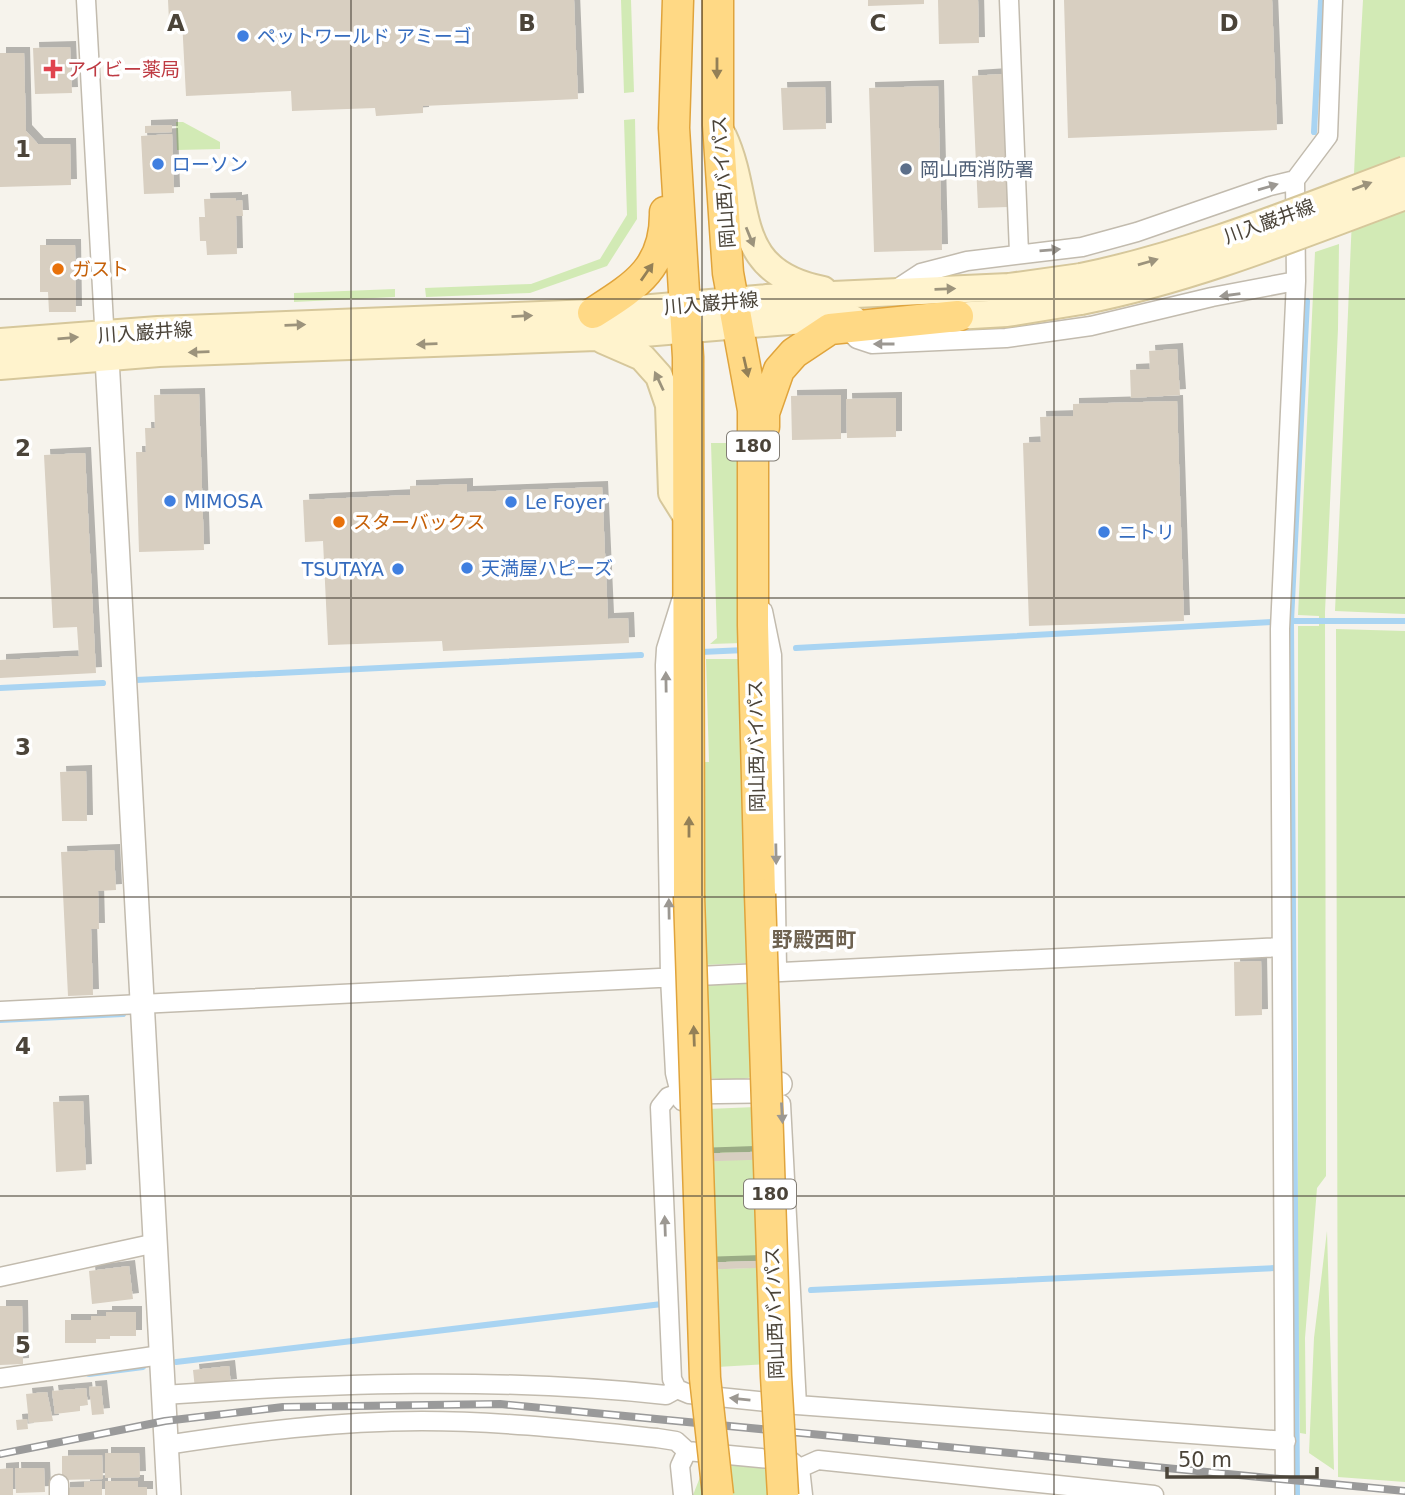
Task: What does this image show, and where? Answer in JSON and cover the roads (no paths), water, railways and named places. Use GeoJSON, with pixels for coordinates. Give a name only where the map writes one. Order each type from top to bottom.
{"type":"FeatureCollection","features":[{"type":"Feature","properties":{"kind":"highway"},"geometry":{"type":"LineString","coordinates":[[678,0],[674,128],[685,317],[689,896],[705,1378],[718,1495]]}},
{"type":"Feature","properties":{"kind":"highway","name":"岡山西バイパス"},"geometry":{"type":"LineString","coordinates":[[724,4],[718,125],[728,272],[752,410],[760,894],[776,1376],[783,1495]]}},
{"type":"Feature","properties":{"kind":"highway"},"geometry":{"type":"LineString","coordinates":[[594,325],[639,283],[661,249],[665,228],[664,165],[674,128]]}},
{"type":"Feature","properties":{"kind":"highway"},"geometry":{"type":"LineString","coordinates":[[754,518],[763,478],[764,414],[773,384],[794,353],[838,329],[958,316]]}},
{"type":"Feature","properties":{"kind":"main road"},"geometry":{"type":"LineString","coordinates":[[718,125],[735,162],[744,222],[758,253],[782,274],[798,282],[849,294]]}},
{"type":"Feature","properties":{"kind":"main road","name":"川入巌井線"},"geometry":{"type":"LineString","coordinates":[[736,313],[958,316],[1081,289],[1405,170]]}},
{"type":"Feature","properties":{"kind":"main road","name":"川入巌井線"},"geometry":{"type":"LineString","coordinates":[[0,366],[106,347],[158,330],[594,325],[736,313],[849,294],[1009,286],[1143,289],[1202,271],[1405,196]]}},
{"type":"Feature","properties":{"kind":"main road"},"geometry":{"type":"LineString","coordinates":[[736,313],[767,331],[838,329]]}},
{"type":"Feature","properties":{"kind":"main road"},"geometry":{"type":"LineString","coordinates":[[594,325],[642,357],[659,376],[669,405],[672,493],[687,517]]}},
{"type":"Feature","properties":{"kind":"main road","name":"川入巌井線"},"geometry":{"type":"LineString","coordinates":[[0,342],[106,347]]}},
{"type":"Feature","properties":{"kind":"street"},"geometry":{"type":"LineString","coordinates":[[86,0],[169,1495]]}},
{"type":"Feature","properties":{"kind":"street"},"geometry":{"type":"LineString","coordinates":[[1009,0],[1019,253]]}},
{"type":"Feature","properties":{"kind":"street"},"geometry":{"type":"LineString","coordinates":[[1285,1495],[1280,629],[1296,281],[1295,180],[1328,136],[1333,0]]}},
{"type":"Feature","properties":{"kind":"street"},"geometry":{"type":"LineString","coordinates":[[892,292],[920,273],[967,261],[1082,247],[1137,232],[1270,186],[1295,180]]}},
{"type":"Feature","properties":{"kind":"street"},"geometry":{"type":"LineString","coordinates":[[838,329],[872,344],[1006,338],[1091,326],[1212,297],[1296,281]]}},
{"type":"Feature","properties":{"kind":"street"},"geometry":{"type":"LineString","coordinates":[[753,567],[772,655],[780,1084],[797,1405]]}},
{"type":"Feature","properties":{"kind":"street"},"geometry":{"type":"LineString","coordinates":[[688,578],[668,641],[665,665],[670,978],[675,1073],[682,1092],[691,1331]]}},
{"type":"Feature","properties":{"kind":"street"},"geometry":{"type":"LineString","coordinates":[[0,1011],[1280,947]]}},
{"type":"Feature","properties":{"kind":"street"},"geometry":{"type":"LineString","coordinates":[[677,1389],[672,1379],[670,1346],[660,1107],[668,1097],[682,1092],[755,1091],[780,1084]]}},
{"type":"Feature","properties":{"kind":"street"},"geometry":{"type":"LineString","coordinates":[[0,1277],[156,1243]]}},
{"type":"Feature","properties":{"kind":"street"},"geometry":{"type":"LineString","coordinates":[[0,1378],[161,1355]]}},
{"type":"Feature","properties":{"kind":"street"},"geometry":{"type":"LineString","coordinates":[[163,1395],[340,1383],[488,1382],[592,1387],[666,1395],[677,1389],[701,1395],[797,1405],[1286,1441]]}},
{"type":"Feature","properties":{"kind":"street"},"geometry":{"type":"LineString","coordinates":[[166,1445],[265,1430],[422,1421],[526,1425],[657,1438],[676,1441],[687,1451],[792,1461],[800,1468],[803,1495]]}},
{"type":"Feature","properties":{"kind":"street"},"geometry":{"type":"LineString","coordinates":[[683,1495],[680,1466],[687,1451]]}},
{"type":"Feature","properties":{"kind":"street"},"geometry":{"type":"LineString","coordinates":[[800,1468],[818,1460],[1154,1495]]}},
{"type":"Feature","properties":{"kind":"waterway"},"geometry":{"type":"LineString","coordinates":[[1314,132],[1321,0]]}},
{"type":"Feature","properties":{"kind":"waterway"},"geometry":{"type":"LineString","coordinates":[[1297,1495],[1291,621],[1307,301]]}},
{"type":"Feature","properties":{"kind":"waterway"},"geometry":{"type":"LineString","coordinates":[[1289,621],[1405,621]]}},
{"type":"Feature","properties":{"kind":"waterway"},"geometry":{"type":"LineString","coordinates":[[796,648],[1274,622]]}},
{"type":"Feature","properties":{"kind":"waterway"},"geometry":{"type":"LineString","coordinates":[[701,652],[745,650]]}},
{"type":"Feature","properties":{"kind":"waterway"},"geometry":{"type":"LineString","coordinates":[[136,680],[641,655]]}},
{"type":"Feature","properties":{"kind":"waterway"},"geometry":{"type":"LineString","coordinates":[[0,688],[103,683]]}},
{"type":"Feature","properties":{"kind":"waterway"},"geometry":{"type":"LineString","coordinates":[[0,1020],[123,1014]]}},
{"type":"Feature","properties":{"kind":"waterway"},"geometry":{"type":"LineString","coordinates":[[811,1290],[1275,1268]]}},
{"type":"Feature","properties":{"kind":"waterway"},"geometry":{"type":"LineString","coordinates":[[176,1362],[662,1304]]}},
{"type":"Feature","properties":{"kind":"waterway"},"geometry":{"type":"LineString","coordinates":[[89,1374],[143,1367]]}},
{"type":"Feature","properties":{"kind":"railway"},"geometry":{"type":"LineString","coordinates":[[0,1454],[165,1421],[283,1407],[500,1404],[1405,1491]]}},
{"type":"Feature","properties":{"kind":"place","name":"ペットワールド アミーゴ"},"geometry":{"type":"Point","coordinates":[243,36]}},
{"type":"Feature","properties":{"kind":"place","name":"アイビー薬局"},"geometry":{"type":"Point","coordinates":[53,69]}},
{"type":"Feature","properties":{"kind":"place","name":"ローソン"},"geometry":{"type":"Point","coordinates":[158,164]}},
{"type":"Feature","properties":{"kind":"place","name":"岡山西消防署"},"geometry":{"type":"Point","coordinates":[906,169]}},
{"type":"Feature","properties":{"kind":"place","name":"ガスト"},"geometry":{"type":"Point","coordinates":[58,269]}},
{"type":"Feature","properties":{"kind":"place","name":"MIMOSA"},"geometry":{"type":"Point","coordinates":[170,501]}},
{"type":"Feature","properties":{"kind":"place","name":"Le Foyer"},"geometry":{"type":"Point","coordinates":[511,502]}},
{"type":"Feature","properties":{"kind":"place","name":"スターバックス"},"geometry":{"type":"Point","coordinates":[339,522]}},
{"type":"Feature","properties":{"kind":"place","name":"ニトリ"},"geometry":{"type":"Point","coordinates":[1104,532]}},
{"type":"Feature","properties":{"kind":"place","name":"天満屋ハピーズ"},"geometry":{"type":"Point","coordinates":[467,568]}},
{"type":"Feature","properties":{"kind":"place","name":"TSUTAYA"},"geometry":{"type":"Point","coordinates":[398,569]}},
{"type":"Feature","properties":{"kind":"district","name":"野殿西町"},"geometry":{"type":"Point","coordinates":[814,940]}}]}
